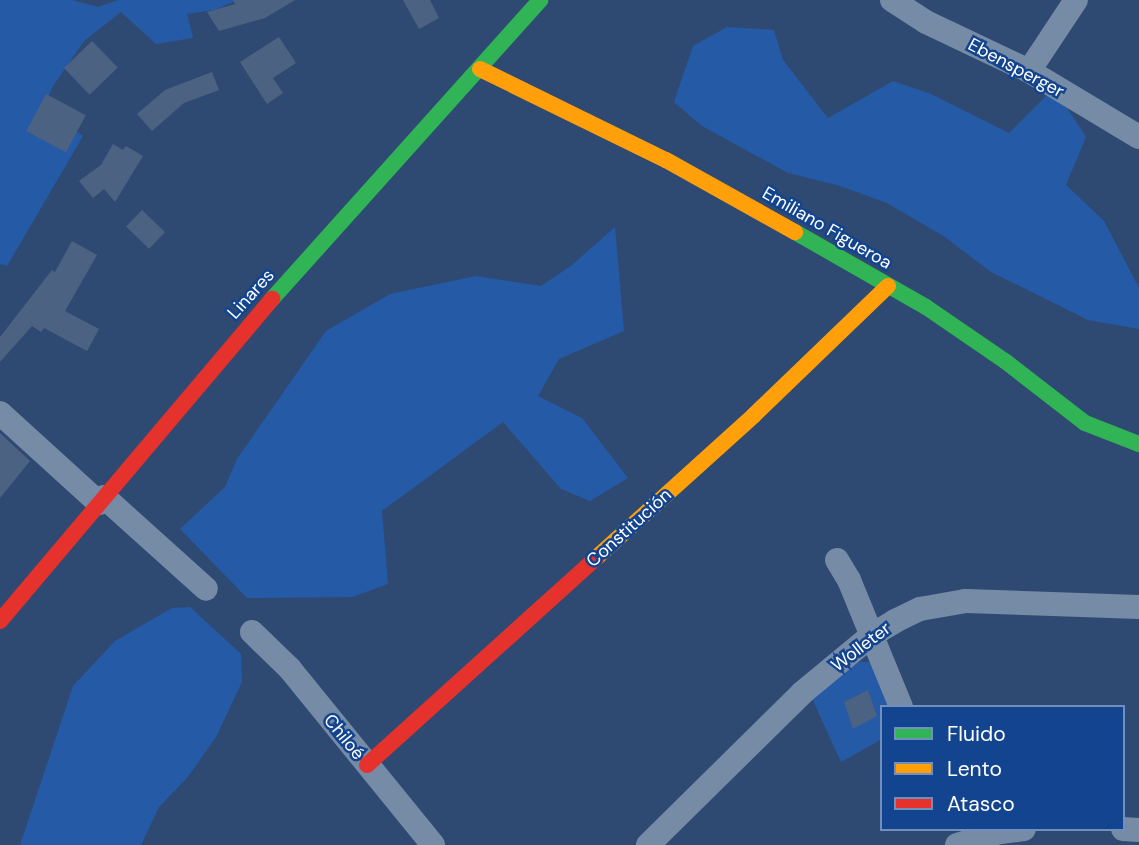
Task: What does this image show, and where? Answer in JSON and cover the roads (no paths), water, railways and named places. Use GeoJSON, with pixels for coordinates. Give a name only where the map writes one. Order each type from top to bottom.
{"type":"FeatureCollection","features":[{"type":"Feature","properties":{"kind":"street","name":"Linares"},"geometry":{"type":"LineString","coordinates":[[0,621],[253,320],[540,0]]}},
{"type":"Feature","properties":{"kind":"street","name":"Ebensperger"},"geometry":{"type":"LineString","coordinates":[[892,0],[926,22],[1029,71],[1139,137]]}},
{"type":"Feature","properties":{"kind":"street"},"geometry":{"type":"LineString","coordinates":[[1029,71],[1076,0]]}},
{"type":"Feature","properties":{"kind":"street","name":"Emiliano Figueroa"},"geometry":{"type":"LineString","coordinates":[[480,69],[666,160],[926,307],[994,354],[1085,423],[1139,444]]}},
{"type":"Feature","properties":{"kind":"street","name":"Constitución"},"geometry":{"type":"LineString","coordinates":[[367,765],[754,415],[888,286]]}},
{"type":"Feature","properties":{"kind":"street"},"geometry":{"type":"LineString","coordinates":[[0,413],[206,589]]}},
{"type":"Feature","properties":{"kind":"street"},"geometry":{"type":"LineString","coordinates":[[837,559],[900,705]]}},
{"type":"Feature","properties":{"kind":"street","name":"Wolleter"},"geometry":{"type":"LineString","coordinates":[[648,845],[802,693],[872,635],[920,609],[965,601],[1139,607]]}},
{"type":"Feature","properties":{"kind":"street","name":"Chiloé"},"geometry":{"type":"LineString","coordinates":[[252,632],[290,670],[428,843]]}},
{"type":"Feature","properties":{"kind":"street"},"geometry":{"type":"LineString","coordinates":[[956,845],[1008,831]]}}]}
